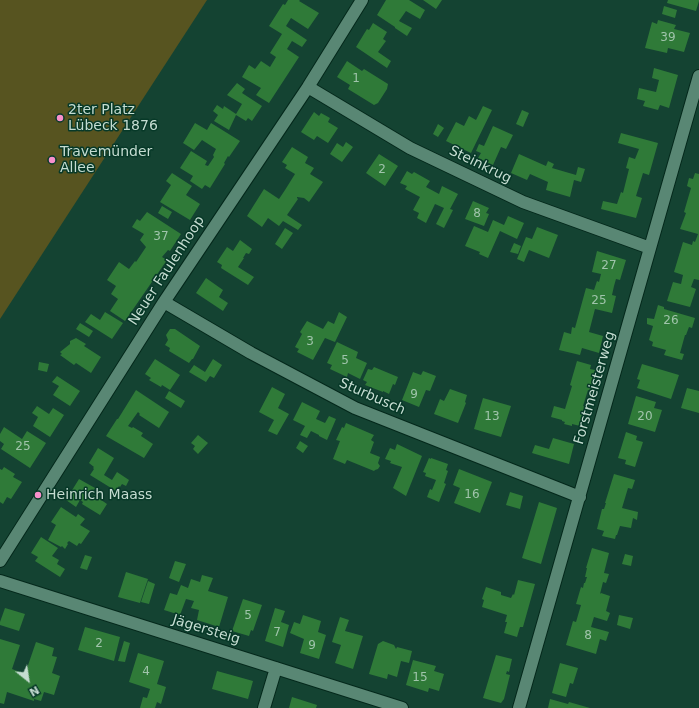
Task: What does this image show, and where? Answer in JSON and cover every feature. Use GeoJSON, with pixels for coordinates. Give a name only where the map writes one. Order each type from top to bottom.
{"type":"FeatureCollection","features":[{"type":"Feature","properties":{"kind":"street","name":"Neuer Faulenhoop"},"geometry":{"type":"LineString","coordinates":[[0,560],[164,302],[308,87],[362,0]]}},
{"type":"Feature","properties":{"kind":"street","name":"Forstmeisterweg"},"geometry":{"type":"LineString","coordinates":[[519,708],[699,76]]}},
{"type":"Feature","properties":{"kind":"street","name":"Steinkrug"},"geometry":{"type":"LineString","coordinates":[[308,87],[410,148],[523,202],[650,248]]}},
{"type":"Feature","properties":{"kind":"street","name":"Sturbusch"},"geometry":{"type":"LineString","coordinates":[[164,302],[250,353],[355,408],[580,497]]}},
{"type":"Feature","properties":{"kind":"street","name":"Jägersteig"},"geometry":{"type":"LineString","coordinates":[[0,581],[402,708]]}},
{"type":"Feature","properties":{"kind":"street"},"geometry":{"type":"LineString","coordinates":[[264,708],[276,668]]}},
{"type":"Feature","properties":{"kind":"shaded area","name":"Travemünder Allee"},"geometry":{"type":"Polygon","coordinates":[[[0,0],[207,0],[0,319],[0,0]]]}},
{"type":"Feature","properties":{"kind":"building"},"geometry":{"type":"Polygon","coordinates":[[[288,0],[300,0],[299,1],[319,13],[308,29],[291,18],[286,26],[307,40],[302,47],[292,41],[287,49],[299,57],[269,103],[256,95],[261,88],[242,77],[249,65],[255,69],[261,61],[270,67],[276,57],[270,53],[282,34],[269,26],[283,4],[285,5],[288,0]]]}},
{"type":"Feature","properties":{"kind":"building"},"geometry":{"type":"Polygon","coordinates":[[[386,0],[409,0],[425,10],[420,19],[406,11],[399,21],[412,28],[407,36],[377,15],[386,0]]]}},
{"type":"Feature","properties":{"kind":"building"},"geometry":{"type":"Polygon","coordinates":[[[423,0],[442,0],[436,9],[423,0]]]}},
{"type":"Feature","properties":{"kind":"building"},"geometry":{"type":"Polygon","coordinates":[[[668,0],[699,1],[696,11],[667,3],[668,0]]]}},
{"type":"Feature","properties":{"kind":"building"},"geometry":{"type":"Polygon","coordinates":[[[664,6],[677,10],[675,18],[662,14],[664,6]]]}},
{"type":"Feature","properties":{"kind":"building"},"geometry":{"type":"Polygon","coordinates":[[[658,20],[676,25],[674,29],[690,33],[684,52],[668,48],[667,53],[645,48],[652,22],[657,24],[658,20]]]}},
{"type":"Feature","properties":{"kind":"building"},"geometry":{"type":"Polygon","coordinates":[[[373,23],[387,32],[383,39],[386,41],[378,52],[391,61],[387,68],[356,47],[367,29],[369,30],[373,23]]]}},
{"type":"Feature","properties":{"kind":"building"},"geometry":{"type":"Polygon","coordinates":[[[347,61],[362,71],[364,69],[388,84],[387,89],[378,103],[374,105],[348,89],[350,85],[337,77],[347,61]]]}},
{"type":"Feature","properties":{"kind":"building"},"geometry":{"type":"Polygon","coordinates":[[[654,68],[678,75],[669,108],[660,105],[658,110],[643,106],[645,101],[637,99],[639,88],[656,92],[659,80],[652,78],[654,68]]]}},
{"type":"Feature","properties":{"kind":"building"},"geometry":{"type":"Polygon","coordinates":[[[237,83],[245,89],[242,93],[262,106],[252,121],[248,118],[246,121],[236,115],[229,130],[214,121],[218,115],[213,111],[217,105],[223,109],[224,106],[236,114],[242,104],[227,95],[237,83]]]}},
{"type":"Feature","properties":{"kind":"building"},"geometry":{"type":"Polygon","coordinates":[[[483,106],[492,110],[471,153],[446,141],[456,122],[464,126],[469,116],[476,120],[483,106]]]}},
{"type":"Feature","properties":{"kind":"building"},"geometry":{"type":"Polygon","coordinates":[[[522,110],[529,113],[523,127],[516,124],[522,110]]]}},
{"type":"Feature","properties":{"kind":"building"},"geometry":{"type":"Polygon","coordinates":[[[314,112],[319,116],[321,113],[330,118],[328,122],[338,128],[328,143],[317,136],[314,140],[301,132],[314,112]]]}},
{"type":"Feature","properties":{"kind":"building"},"geometry":{"type":"Polygon","coordinates":[[[195,123],[207,130],[211,123],[240,141],[229,157],[228,156],[224,163],[225,164],[210,188],[205,185],[202,189],[190,181],[193,176],[180,168],[191,151],[207,161],[205,165],[208,166],[214,157],[213,155],[216,149],[202,140],[194,150],[183,143],[195,123]]]}},
{"type":"Feature","properties":{"kind":"building"},"geometry":{"type":"Polygon","coordinates":[[[438,124],[444,128],[438,137],[433,134],[438,124]]]}},
{"type":"Feature","properties":{"kind":"building"},"geometry":{"type":"Polygon","coordinates":[[[493,126],[513,135],[506,149],[501,147],[493,165],[478,158],[481,153],[476,151],[479,144],[484,146],[493,126]]]}},
{"type":"Feature","properties":{"kind":"building"},"geometry":{"type":"Polygon","coordinates":[[[621,133],[658,143],[649,175],[643,173],[636,196],[642,198],[636,218],[601,209],[603,201],[617,204],[621,192],[623,193],[629,169],[626,168],[629,157],[635,159],[639,149],[618,143],[621,133]]]}},
{"type":"Feature","properties":{"kind":"building"},"geometry":{"type":"Polygon","coordinates":[[[346,142],[353,147],[342,162],[330,154],[337,143],[343,147],[346,142]]]}},
{"type":"Feature","properties":{"kind":"building"},"geometry":{"type":"Polygon","coordinates":[[[292,147],[308,157],[305,163],[314,168],[310,174],[323,182],[309,202],[304,198],[297,197],[298,199],[287,215],[302,225],[298,230],[283,221],[279,226],[268,218],[262,227],[247,216],[264,189],[279,199],[285,190],[295,174],[285,168],[287,165],[282,162],[292,147]]]}},
{"type":"Feature","properties":{"kind":"building"},"geometry":{"type":"Polygon","coordinates":[[[379,154],[398,166],[385,186],[366,173],[379,154]]]}},
{"type":"Feature","properties":{"kind":"building"},"geometry":{"type":"Polygon","coordinates":[[[519,154],[546,166],[548,161],[554,164],[552,168],[576,175],[578,167],[585,169],[581,182],[574,180],[570,197],[546,190],[548,182],[530,174],[527,180],[511,173],[519,154]]]}},
{"type":"Feature","properties":{"kind":"building"},"geometry":{"type":"Polygon","coordinates":[[[407,171],[412,174],[414,172],[430,181],[426,187],[439,194],[442,186],[458,194],[450,209],[453,210],[444,228],[436,224],[444,208],[435,204],[426,223],[417,218],[419,213],[413,210],[420,197],[405,189],[407,186],[400,183],[407,171]]]}},
{"type":"Feature","properties":{"kind":"building"},"geometry":{"type":"Polygon","coordinates":[[[172,173],[192,186],[186,195],[200,204],[190,220],[160,202],[171,185],[166,181],[172,173]]]}},
{"type":"Feature","properties":{"kind":"building"},"geometry":{"type":"Polygon","coordinates":[[[695,173],[699,174],[699,280],[694,279],[691,287],[696,289],[690,307],[667,301],[673,282],[681,284],[683,275],[674,272],[683,242],[692,245],[698,234],[680,229],[686,213],[684,212],[691,188],[687,186],[689,178],[693,179],[695,173]]]}},
{"type":"Feature","properties":{"kind":"building"},"geometry":{"type":"Polygon","coordinates":[[[473,201],[489,208],[486,213],[489,214],[484,226],[465,219],[473,201]]]}},
{"type":"Feature","properties":{"kind":"building"},"geometry":{"type":"Polygon","coordinates":[[[162,206],[172,212],[168,219],[158,213],[162,206]]]}},
{"type":"Feature","properties":{"kind":"building"},"geometry":{"type":"Polygon","coordinates":[[[147,212],[181,234],[170,251],[168,250],[162,257],[167,260],[125,321],[110,311],[118,299],[111,294],[116,286],[107,280],[119,262],[129,269],[135,261],[136,262],[146,247],[140,240],[144,234],[132,227],[137,219],[140,221],[147,212]]]}},
{"type":"Feature","properties":{"kind":"building"},"geometry":{"type":"Polygon","coordinates":[[[508,216],[524,223],[517,239],[500,231],[488,258],[479,254],[480,252],[465,246],[474,226],[488,232],[493,220],[504,225],[508,216]]]}},
{"type":"Feature","properties":{"kind":"building"},"geometry":{"type":"Polygon","coordinates":[[[537,227],[558,235],[549,258],[529,250],[524,262],[517,259],[526,237],[532,239],[537,227]]]}},
{"type":"Feature","properties":{"kind":"building"},"geometry":{"type":"Polygon","coordinates":[[[285,228],[293,233],[282,249],[275,244],[285,228]]]}},
{"type":"Feature","properties":{"kind":"building"},"geometry":{"type":"Polygon","coordinates":[[[240,240],[252,249],[249,254],[246,253],[238,267],[254,277],[248,285],[221,268],[222,265],[217,262],[227,247],[233,251],[240,240]]]}},
{"type":"Feature","properties":{"kind":"building"},"geometry":{"type":"Polygon","coordinates":[[[514,243],[521,246],[518,254],[510,252],[514,243]]]}},
{"type":"Feature","properties":{"kind":"building"},"geometry":{"type":"Polygon","coordinates":[[[597,251],[626,260],[620,280],[616,279],[614,286],[612,295],[616,296],[612,313],[595,309],[589,332],[603,336],[599,353],[582,348],[580,355],[559,350],[564,332],[571,334],[572,327],[575,328],[586,288],[594,290],[597,281],[599,282],[601,274],[592,272],[597,251]]]}},
{"type":"Feature","properties":{"kind":"building"},"geometry":{"type":"Polygon","coordinates":[[[206,278],[223,290],[219,297],[228,303],[223,311],[196,293],[206,278]]]}},
{"type":"Feature","properties":{"kind":"building"},"geometry":{"type":"Polygon","coordinates":[[[658,305],[664,307],[664,309],[695,318],[692,328],[689,327],[685,335],[680,353],[684,354],[682,360],[664,355],[666,350],[652,346],[653,342],[649,340],[653,326],[647,324],[647,318],[654,319],[658,305]]]}},
{"type":"Feature","properties":{"kind":"building"},"geometry":{"type":"Polygon","coordinates":[[[105,312],[123,323],[112,339],[85,322],[91,314],[100,320],[105,312]]]}},
{"type":"Feature","properties":{"kind":"building"},"geometry":{"type":"Polygon","coordinates":[[[339,312],[347,317],[335,342],[325,338],[313,360],[297,352],[299,349],[295,347],[302,334],[300,332],[307,321],[323,329],[328,321],[334,324],[339,312]]]}},
{"type":"Feature","properties":{"kind":"building"},"geometry":{"type":"Polygon","coordinates":[[[80,323],[93,331],[89,337],[76,329],[80,323]]]}},
{"type":"Feature","properties":{"kind":"building"},"geometry":{"type":"Polygon","coordinates":[[[170,329],[175,329],[200,346],[189,363],[169,351],[170,348],[165,345],[168,340],[166,335],[170,329]]]}},
{"type":"Feature","properties":{"kind":"building"},"geometry":{"type":"Polygon","coordinates":[[[76,338],[86,344],[84,346],[101,357],[91,373],[76,363],[74,365],[60,355],[62,354],[60,352],[70,344],[70,341],[76,338]]]}},
{"type":"Feature","properties":{"kind":"building"},"geometry":{"type":"Polygon","coordinates":[[[337,342],[358,352],[356,358],[367,363],[360,379],[348,373],[347,377],[330,369],[332,365],[327,363],[337,342]]]}},
{"type":"Feature","properties":{"kind":"building"},"geometry":{"type":"Polygon","coordinates":[[[155,359],[180,375],[170,390],[149,380],[151,378],[145,374],[155,359]]]}},
{"type":"Feature","properties":{"kind":"building"},"geometry":{"type":"Polygon","coordinates":[[[213,359],[222,365],[214,378],[210,376],[206,382],[189,372],[194,365],[205,372],[213,359]]]}},
{"type":"Feature","properties":{"kind":"building"},"geometry":{"type":"Polygon","coordinates":[[[577,361],[591,365],[590,369],[595,370],[590,391],[588,390],[583,406],[585,407],[580,426],[572,424],[572,426],[564,424],[565,422],[562,420],[551,417],[554,406],[565,409],[572,386],[570,385],[577,361]]]}},
{"type":"Feature","properties":{"kind":"building"},"geometry":{"type":"Polygon","coordinates":[[[39,362],[49,364],[47,372],[38,370],[39,362]]]}},
{"type":"Feature","properties":{"kind":"building"},"geometry":{"type":"Polygon","coordinates":[[[642,364],[679,375],[671,399],[637,388],[640,380],[637,379],[642,364]]]}},
{"type":"Feature","properties":{"kind":"building"},"geometry":{"type":"Polygon","coordinates":[[[374,367],[398,377],[389,394],[365,385],[367,382],[363,380],[368,369],[372,370],[374,367]]]}},
{"type":"Feature","properties":{"kind":"building"},"geometry":{"type":"Polygon","coordinates":[[[423,371],[436,376],[430,391],[426,390],[419,407],[402,400],[413,372],[421,375],[423,371]]]}},
{"type":"Feature","properties":{"kind":"building"},"geometry":{"type":"Polygon","coordinates":[[[57,376],[80,391],[70,406],[53,395],[59,386],[52,382],[57,376]]]}},
{"type":"Feature","properties":{"kind":"building"},"geometry":{"type":"Polygon","coordinates":[[[272,387],[285,394],[278,408],[289,414],[277,435],[268,431],[274,420],[259,412],[272,387]]]}},
{"type":"Feature","properties":{"kind":"building"},"geometry":{"type":"Polygon","coordinates":[[[687,388],[699,391],[699,413],[681,408],[687,388]]]}},
{"type":"Feature","properties":{"kind":"building"},"geometry":{"type":"Polygon","coordinates":[[[450,389],[467,395],[466,403],[458,423],[434,414],[440,399],[444,401],[450,389]]]}},
{"type":"Feature","properties":{"kind":"building"},"geometry":{"type":"Polygon","coordinates":[[[136,390],[169,412],[159,428],[139,415],[140,414],[138,412],[128,426],[133,427],[143,433],[141,436],[153,444],[144,458],[106,436],[136,390]]]}},
{"type":"Feature","properties":{"kind":"building"},"geometry":{"type":"Polygon","coordinates":[[[169,391],[185,401],[181,408],[165,398],[169,391]]]}},
{"type":"Feature","properties":{"kind":"building"},"geometry":{"type":"Polygon","coordinates":[[[636,396],[656,402],[654,408],[662,410],[655,432],[628,424],[636,396]]]}},
{"type":"Feature","properties":{"kind":"building"},"geometry":{"type":"Polygon","coordinates":[[[483,398],[511,406],[501,437],[474,429],[483,398]]]}},
{"type":"Feature","properties":{"kind":"building"},"geometry":{"type":"Polygon","coordinates":[[[302,402],[320,411],[316,419],[325,423],[329,416],[336,419],[327,440],[311,431],[307,438],[300,435],[305,426],[293,420],[302,402]]]}},
{"type":"Feature","properties":{"kind":"building"},"geometry":{"type":"Polygon","coordinates":[[[37,406],[49,414],[53,408],[64,415],[50,437],[33,426],[38,417],[32,413],[37,406]]]}},
{"type":"Feature","properties":{"kind":"building"},"geometry":{"type":"Polygon","coordinates":[[[346,423],[374,435],[371,440],[374,442],[370,453],[380,457],[378,463],[380,466],[378,469],[374,471],[347,460],[345,464],[333,459],[340,441],[336,440],[342,427],[344,428],[346,423]]]}},
{"type":"Feature","properties":{"kind":"building"},"geometry":{"type":"Polygon","coordinates":[[[4,427],[22,439],[27,431],[46,443],[30,468],[1,449],[4,444],[0,441],[0,434],[4,427]]]}},
{"type":"Feature","properties":{"kind":"building"},"geometry":{"type":"Polygon","coordinates":[[[626,432],[637,436],[636,440],[643,442],[635,467],[625,464],[626,460],[618,458],[626,432]]]}},
{"type":"Feature","properties":{"kind":"building"},"geometry":{"type":"Polygon","coordinates":[[[198,435],[208,443],[198,454],[193,449],[195,446],[191,443],[198,435]]]}},
{"type":"Feature","properties":{"kind":"building"},"geometry":{"type":"Polygon","coordinates":[[[553,438],[574,444],[569,464],[532,453],[535,445],[549,449],[553,438]]]}},
{"type":"Feature","properties":{"kind":"building"},"geometry":{"type":"Polygon","coordinates":[[[300,441],[308,446],[303,453],[296,448],[300,441]]]}},
{"type":"Feature","properties":{"kind":"building"},"geometry":{"type":"Polygon","coordinates":[[[397,444],[422,456],[406,496],[393,488],[402,467],[390,463],[391,461],[385,459],[390,448],[395,450],[397,444]]]}},
{"type":"Feature","properties":{"kind":"building"},"geometry":{"type":"Polygon","coordinates":[[[98,448],[114,458],[104,475],[112,480],[117,472],[129,480],[126,486],[122,484],[116,491],[90,475],[94,467],[89,463],[98,448]]]}},
{"type":"Feature","properties":{"kind":"building"},"geometry":{"type":"Polygon","coordinates":[[[429,458],[448,464],[446,470],[448,471],[444,483],[446,484],[439,502],[427,497],[436,480],[425,476],[426,473],[423,472],[429,458]]]}},
{"type":"Feature","properties":{"kind":"building"},"geometry":{"type":"Polygon","coordinates":[[[4,467],[15,474],[13,477],[22,482],[11,499],[7,497],[3,504],[0,502],[0,469],[2,470],[4,467]]]}},
{"type":"Feature","properties":{"kind":"building"},"geometry":{"type":"Polygon","coordinates":[[[459,469],[492,482],[480,513],[454,503],[460,488],[453,485],[459,469]]]}},
{"type":"Feature","properties":{"kind":"building"},"geometry":{"type":"Polygon","coordinates":[[[614,474],[635,480],[632,489],[628,488],[622,508],[638,512],[637,520],[633,518],[631,528],[620,526],[615,539],[602,536],[604,531],[597,529],[614,474]]]}},
{"type":"Feature","properties":{"kind":"building"},"geometry":{"type":"Polygon","coordinates":[[[79,479],[95,488],[89,496],[93,498],[94,495],[107,504],[100,515],[82,504],[83,502],[80,500],[76,507],[66,500],[79,479]]]}},
{"type":"Feature","properties":{"kind":"building"},"geometry":{"type":"Polygon","coordinates":[[[510,492],[523,496],[520,509],[506,505],[510,492]]]}},
{"type":"Feature","properties":{"kind":"building"},"geometry":{"type":"Polygon","coordinates":[[[539,502],[557,508],[541,564],[522,558],[539,502]]]}},
{"type":"Feature","properties":{"kind":"building"},"geometry":{"type":"Polygon","coordinates":[[[61,507],[76,517],[78,514],[85,519],[80,525],[90,531],[81,544],[79,543],[77,546],[69,541],[65,549],[62,546],[61,547],[48,540],[56,525],[51,522],[61,507]]]}},
{"type":"Feature","properties":{"kind":"building"},"geometry":{"type":"Polygon","coordinates":[[[41,537],[58,548],[52,556],[59,560],[57,564],[65,569],[60,577],[35,561],[38,557],[31,553],[41,537]]]}},
{"type":"Feature","properties":{"kind":"building"},"geometry":{"type":"Polygon","coordinates":[[[592,548],[609,553],[604,573],[609,574],[606,583],[603,582],[600,594],[610,596],[606,611],[610,613],[607,621],[594,617],[591,627],[609,632],[606,641],[600,639],[596,654],[566,645],[573,621],[576,622],[581,605],[576,604],[581,587],[583,588],[587,577],[585,577],[586,568],[592,548]]]}},
{"type":"Feature","properties":{"kind":"building"},"geometry":{"type":"Polygon","coordinates":[[[625,554],[633,556],[631,566],[622,564],[625,554]]]}},
{"type":"Feature","properties":{"kind":"building"},"geometry":{"type":"Polygon","coordinates":[[[85,555],[92,557],[87,570],[80,568],[85,555]]]}},
{"type":"Feature","properties":{"kind":"building"},"geometry":{"type":"Polygon","coordinates":[[[175,561],[186,564],[179,582],[169,578],[175,561]]]}},
{"type":"Feature","properties":{"kind":"building"},"geometry":{"type":"Polygon","coordinates":[[[126,572],[148,579],[140,603],[118,597],[126,572]]]}},
{"type":"Feature","properties":{"kind":"building"},"geometry":{"type":"Polygon","coordinates":[[[202,575],[213,578],[208,591],[228,597],[219,627],[197,620],[199,610],[191,608],[194,601],[186,599],[180,615],[164,610],[170,593],[177,595],[181,585],[188,588],[191,579],[200,582],[202,575]]]}},
{"type":"Feature","properties":{"kind":"building"},"geometry":{"type":"Polygon","coordinates":[[[518,580],[535,584],[523,627],[520,627],[517,637],[504,633],[507,615],[482,607],[484,600],[482,599],[486,587],[501,592],[501,595],[511,598],[513,594],[514,595],[518,580]]]}},
{"type":"Feature","properties":{"kind":"building"},"geometry":{"type":"Polygon","coordinates":[[[148,581],[155,584],[149,604],[141,602],[148,581]]]}},
{"type":"Feature","properties":{"kind":"building"},"geometry":{"type":"Polygon","coordinates":[[[243,599],[262,605],[253,631],[251,630],[249,636],[232,631],[243,599]]]}},
{"type":"Feature","properties":{"kind":"building"},"geometry":{"type":"Polygon","coordinates":[[[5,608],[25,614],[19,631],[0,625],[5,608]]]}},
{"type":"Feature","properties":{"kind":"building"},"geometry":{"type":"Polygon","coordinates":[[[275,608],[285,611],[281,622],[289,625],[283,647],[265,641],[275,608]]]}},
{"type":"Feature","properties":{"kind":"building"},"geometry":{"type":"Polygon","coordinates":[[[303,615],[321,621],[318,632],[326,635],[319,659],[300,653],[304,639],[290,633],[294,622],[300,624],[303,615]]]}},
{"type":"Feature","properties":{"kind":"building"},"geometry":{"type":"Polygon","coordinates":[[[619,615],[633,618],[630,629],[617,625],[619,615]]]}},
{"type":"Feature","properties":{"kind":"building"},"geometry":{"type":"Polygon","coordinates":[[[340,617],[349,620],[345,631],[363,636],[353,669],[335,663],[341,645],[332,642],[340,617]]]}},
{"type":"Feature","properties":{"kind":"building"},"geometry":{"type":"Polygon","coordinates":[[[85,627],[120,637],[114,661],[78,650],[85,627]]]}},
{"type":"Feature","properties":{"kind":"building"},"geometry":{"type":"Polygon","coordinates":[[[0,639],[20,645],[12,669],[25,674],[36,642],[54,648],[52,656],[57,657],[52,673],[60,676],[54,695],[44,692],[41,701],[34,699],[34,701],[7,692],[4,704],[0,703],[0,639]]]}},
{"type":"Feature","properties":{"kind":"building"},"geometry":{"type":"Polygon","coordinates":[[[124,641],[130,643],[125,662],[118,661],[124,641]]]}},
{"type":"Feature","properties":{"kind":"building"},"geometry":{"type":"Polygon","coordinates":[[[383,641],[394,645],[396,649],[397,647],[412,651],[409,663],[401,661],[397,677],[388,674],[387,679],[369,674],[378,644],[383,641]]]}},
{"type":"Feature","properties":{"kind":"building"},"geometry":{"type":"Polygon","coordinates":[[[138,653],[164,661],[157,684],[166,687],[161,704],[157,702],[155,708],[140,708],[143,697],[147,698],[150,689],[129,682],[138,653]]]}},
{"type":"Feature","properties":{"kind":"building"},"geometry":{"type":"Polygon","coordinates":[[[496,655],[512,659],[509,672],[507,671],[506,674],[510,675],[504,699],[501,703],[483,698],[496,655]]]}},
{"type":"Feature","properties":{"kind":"building"},"geometry":{"type":"Polygon","coordinates":[[[413,660],[436,666],[434,671],[444,674],[439,691],[429,688],[428,692],[406,685],[413,660]]]}},
{"type":"Feature","properties":{"kind":"building"},"geometry":{"type":"Polygon","coordinates":[[[560,663],[578,668],[573,684],[570,683],[566,697],[552,693],[560,663]]]}},
{"type":"Feature","properties":{"kind":"building"},"geometry":{"type":"Polygon","coordinates":[[[217,671],[253,681],[248,699],[212,689],[217,671]]]}},
{"type":"Feature","properties":{"kind":"building"},"geometry":{"type":"Polygon","coordinates":[[[292,697],[317,705],[316,708],[289,708],[292,697]]]}},
{"type":"Feature","properties":{"kind":"building"},"geometry":{"type":"Polygon","coordinates":[[[550,699],[568,704],[569,702],[590,708],[548,708],[550,699]]]}},
{"type":"Feature","properties":{"kind":"place","name":"2ter Platz Lübeck 1876"},"geometry":{"type":"Point","coordinates":[60,118]}},
{"type":"Feature","properties":{"kind":"place","name":"Travemünder Allee"},"geometry":{"type":"Point","coordinates":[52,160]}},
{"type":"Feature","properties":{"kind":"place","name":"Heinrich Maass"},"geometry":{"type":"Point","coordinates":[38,495]}}]}
